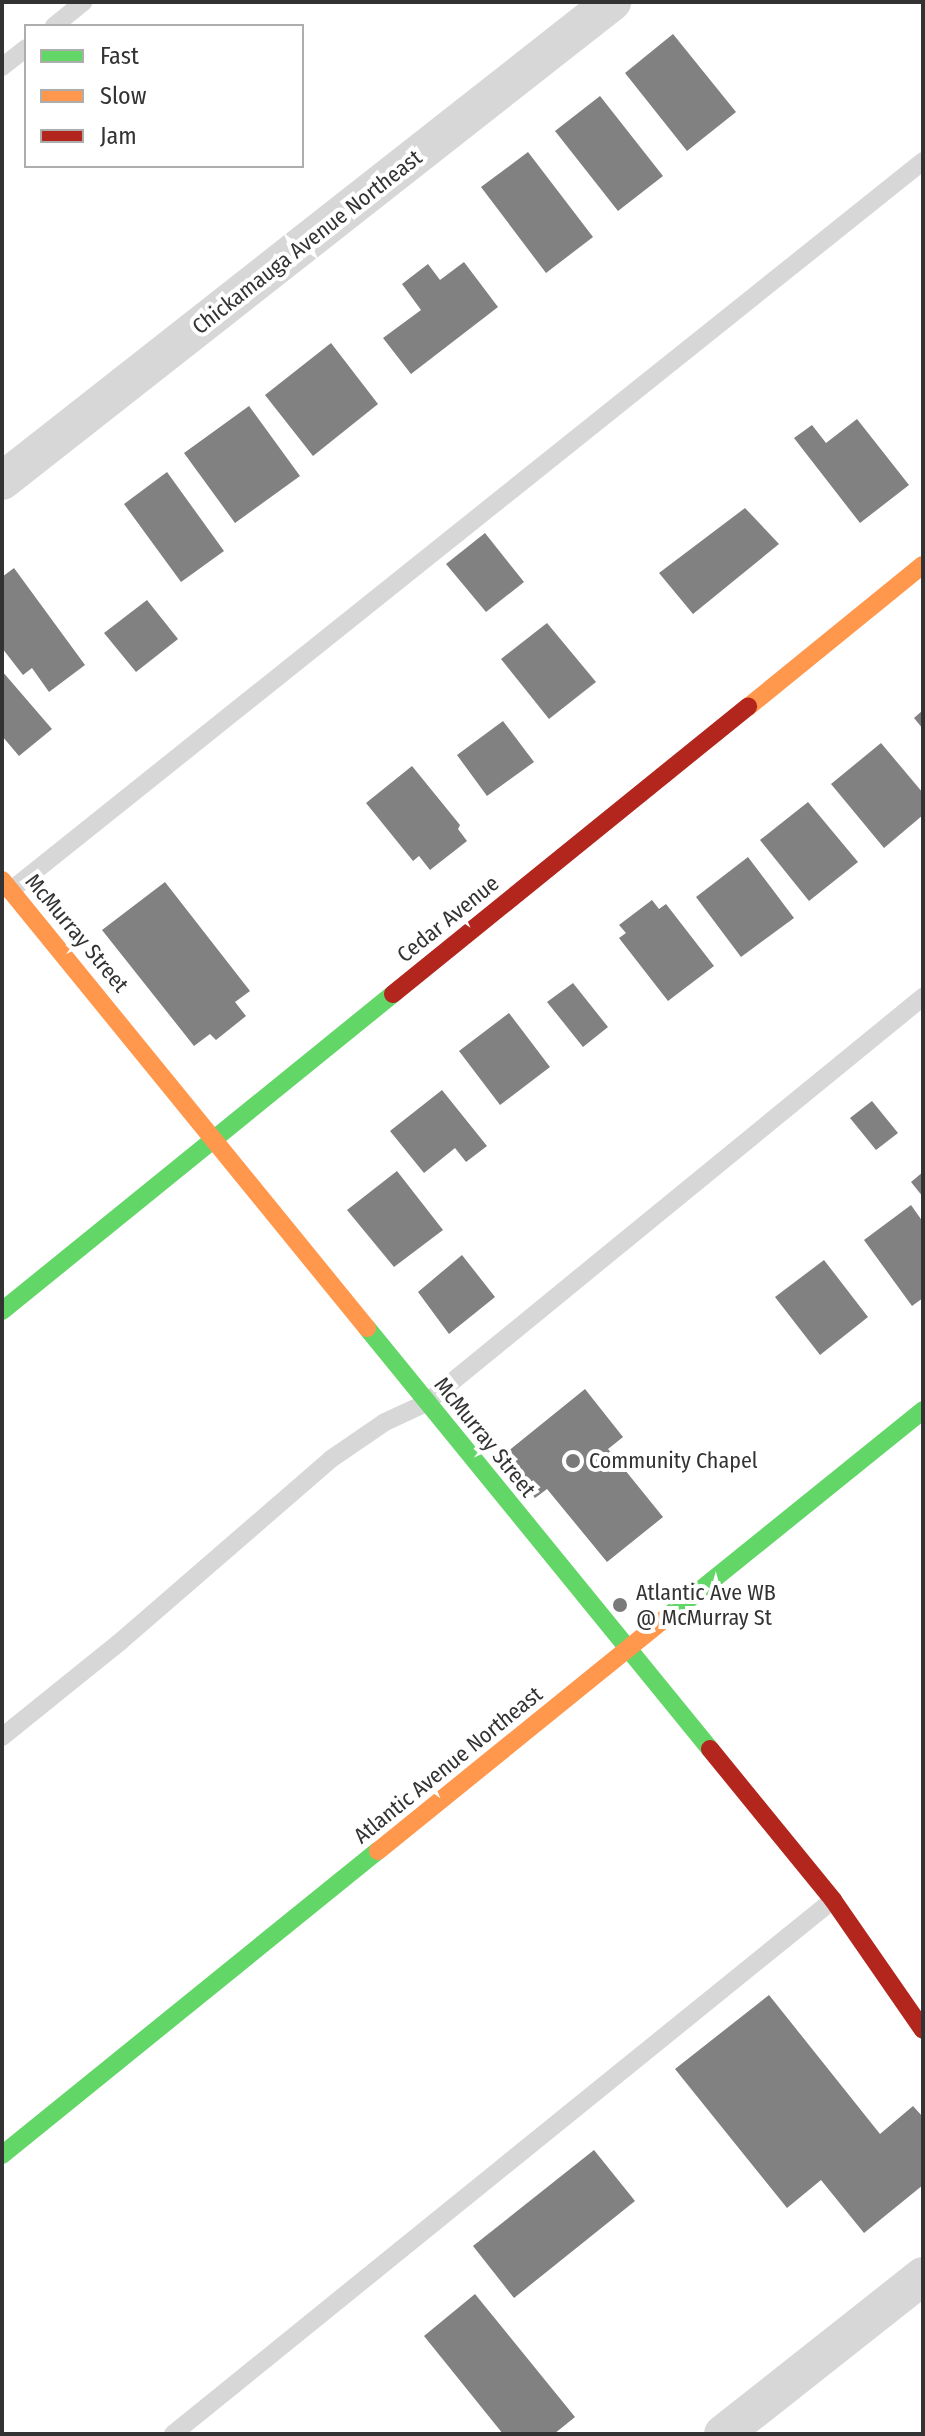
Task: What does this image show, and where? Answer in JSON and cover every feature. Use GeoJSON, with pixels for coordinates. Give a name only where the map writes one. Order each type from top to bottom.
{"type":"FeatureCollection","features":[{"type":"Feature","properties":{"kind":"street","name":"Chickamauga Avenue Northeast"},"geometry":{"type":"LineString","coordinates":[[2,481],[612,2]]}},
{"type":"Feature","properties":{"kind":"street","name":"Cedar Avenue"},"geometry":{"type":"LineString","coordinates":[[2,1311],[923,565]]}},
{"type":"Feature","properties":{"kind":"street","name":"McMurray Street"},"geometry":{"type":"LineString","coordinates":[[5,890],[216,1138],[426,1403],[833,1900],[923,2030]]}},
{"type":"Feature","properties":{"kind":"street","name":"Atlantic Avenue Northeast"},"geometry":{"type":"LineString","coordinates":[[2,2155],[923,1410]]}},
{"type":"Feature","properties":{"kind":"street"},"geometry":{"type":"LineString","coordinates":[[723,2434],[923,2276]]}},
{"type":"Feature","properties":{"kind":"lane"},"geometry":{"type":"LineString","coordinates":[[56,24],[84,2]]}},
{"type":"Feature","properties":{"kind":"lane"},"geometry":{"type":"LineString","coordinates":[[2,67],[24,50]]}},
{"type":"Feature","properties":{"kind":"lane"},"geometry":{"type":"LineString","coordinates":[[5,890],[923,161]]}},
{"type":"Feature","properties":{"kind":"lane"},"geometry":{"type":"LineString","coordinates":[[2,1737],[121,1641],[331,1459],[385,1422],[426,1403],[923,997]]}},
{"type":"Feature","properties":{"kind":"lane"},"geometry":{"type":"LineString","coordinates":[[173,2434],[833,1900]]}},
{"type":"Feature","properties":{"kind":"building"},"geometry":{"type":"Polygon","coordinates":[[[673,34],[736,112],[687,151],[625,73],[673,34]]]}},
{"type":"Feature","properties":{"kind":"building"},"geometry":{"type":"Polygon","coordinates":[[[600,96],[663,176],[618,211],[555,131],[600,96]]]}},
{"type":"Feature","properties":{"kind":"building"},"geometry":{"type":"Polygon","coordinates":[[[528,152],[593,237],[546,273],[481,187],[528,152]]]}},
{"type":"Feature","properties":{"kind":"building"},"geometry":{"type":"Polygon","coordinates":[[[464,262],[498,307],[411,374],[383,338],[421,310],[402,284],[428,264],[440,280],[464,262]]]}},
{"type":"Feature","properties":{"kind":"building"},"geometry":{"type":"Polygon","coordinates":[[[331,343],[378,404],[313,456],[265,395],[331,343]]]}},
{"type":"Feature","properties":{"kind":"building"},"geometry":{"type":"Polygon","coordinates":[[[249,406],[300,476],[235,523],[184,453],[249,406]]]}},
{"type":"Feature","properties":{"kind":"building"},"geometry":{"type":"Polygon","coordinates":[[[857,419],[909,485],[860,523],[794,438],[812,425],[826,443],[857,419]]]}},
{"type":"Feature","properties":{"kind":"building"},"geometry":{"type":"Polygon","coordinates":[[[167,472],[224,551],[181,582],[124,504],[167,472]]]}},
{"type":"Feature","properties":{"kind":"building"},"geometry":{"type":"Polygon","coordinates":[[[745,508],[779,544],[693,614],[659,573],[745,508]]]}},
{"type":"Feature","properties":{"kind":"building"},"geometry":{"type":"Polygon","coordinates":[[[485,533],[524,582],[486,612],[446,564],[485,533]]]}},
{"type":"Feature","properties":{"kind":"building"},"geometry":{"type":"Polygon","coordinates":[[[14,568],[85,665],[49,692],[32,668],[23,675],[2,648],[2,577],[14,568]]]}},
{"type":"Feature","properties":{"kind":"building"},"geometry":{"type":"Polygon","coordinates":[[[147,600],[178,639],[136,672],[104,633],[147,600]]]}},
{"type":"Feature","properties":{"kind":"building"},"geometry":{"type":"Polygon","coordinates":[[[547,623],[596,682],[549,719],[501,659],[547,623]]]}},
{"type":"Feature","properties":{"kind":"building"},"geometry":{"type":"Polygon","coordinates":[[[2,671],[52,729],[19,756],[2,736],[2,671]]]}},
{"type":"Feature","properties":{"kind":"building"},"geometry":{"type":"Polygon","coordinates":[[[923,710],[923,729],[914,718],[923,710]]]}},
{"type":"Feature","properties":{"kind":"building"},"geometry":{"type":"Polygon","coordinates":[[[503,721],[534,762],[487,796],[457,755],[503,721]]]}},
{"type":"Feature","properties":{"kind":"building"},"geometry":{"type":"Polygon","coordinates":[[[881,743],[923,793],[923,815],[884,848],[831,784],[881,743]]]}},
{"type":"Feature","properties":{"kind":"building"},"geometry":{"type":"Polygon","coordinates":[[[412,766],[460,825],[458,829],[467,841],[430,870],[419,856],[413,861],[366,803],[412,766]]]}},
{"type":"Feature","properties":{"kind":"building"},"geometry":{"type":"Polygon","coordinates":[[[808,802],[858,862],[809,901],[760,840],[808,802]]]}},
{"type":"Feature","properties":{"kind":"building"},"geometry":{"type":"Polygon","coordinates":[[[748,857],[794,918],[741,957],[696,897],[748,857]]]}},
{"type":"Feature","properties":{"kind":"building"},"geometry":{"type":"Polygon","coordinates":[[[165,882],[250,991],[235,1002],[246,1016],[216,1040],[210,1034],[194,1046],[102,930],[165,882]]]}},
{"type":"Feature","properties":{"kind":"building"},"geometry":{"type":"Polygon","coordinates":[[[652,900],[659,909],[666,904],[714,966],[668,1001],[619,938],[626,933],[619,925],[652,900]]]}},
{"type":"Feature","properties":{"kind":"building"},"geometry":{"type":"Polygon","coordinates":[[[573,983],[608,1027],[583,1047],[547,1002],[573,983]]]}},
{"type":"Feature","properties":{"kind":"building"},"geometry":{"type":"Polygon","coordinates":[[[509,1013],[550,1067],[500,1105],[459,1051],[509,1013]]]}},
{"type":"Feature","properties":{"kind":"building"},"geometry":{"type":"Polygon","coordinates":[[[442,1090],[487,1146],[466,1162],[455,1148],[424,1173],[390,1131],[442,1090]]]}},
{"type":"Feature","properties":{"kind":"building"},"geometry":{"type":"Polygon","coordinates":[[[872,1101],[898,1133],[876,1150],[850,1118],[872,1101]]]}},
{"type":"Feature","properties":{"kind":"building"},"geometry":{"type":"Polygon","coordinates":[[[397,1171],[443,1230],[394,1267],[347,1210],[397,1171]]]}},
{"type":"Feature","properties":{"kind":"building"},"geometry":{"type":"Polygon","coordinates":[[[923,1172],[923,1197],[911,1182],[923,1172]]]}},
{"type":"Feature","properties":{"kind":"building"},"geometry":{"type":"Polygon","coordinates":[[[911,1205],[923,1222],[923,1298],[912,1306],[864,1240],[911,1205]]]}},
{"type":"Feature","properties":{"kind":"building"},"geometry":{"type":"Polygon","coordinates":[[[462,1255],[495,1297],[449,1334],[418,1292],[462,1255]]]}},
{"type":"Feature","properties":{"kind":"building"},"geometry":{"type":"Polygon","coordinates":[[[824,1260],[868,1317],[820,1355],[775,1297],[824,1260]]]}},
{"type":"Feature","properties":{"kind":"building"},"geometry":{"type":"Polygon","coordinates":[[[585,1389],[623,1437],[608,1449],[663,1517],[607,1562],[547,1489],[535,1498],[502,1456],[585,1389]]]}},
{"type":"Feature","properties":{"kind":"building"},"geometry":{"type":"Polygon","coordinates":[[[769,1995],[880,2134],[913,2106],[923,2117],[923,2185],[864,2233],[821,2180],[787,2208],[675,2069],[769,1995]]]}},
{"type":"Feature","properties":{"kind":"building"},"geometry":{"type":"Polygon","coordinates":[[[594,2150],[635,2201],[514,2298],[473,2246],[594,2150]]]}},
{"type":"Feature","properties":{"kind":"building"},"geometry":{"type":"Polygon","coordinates":[[[475,2294],[575,2417],[554,2434],[503,2434],[424,2336],[475,2294]]]}},
{"type":"Feature","properties":{"kind":"traffic: fast"},"geometry":{"type":"LineString","coordinates":[[2,1311],[393,994]]}},
{"type":"Feature","properties":{"kind":"traffic: fast"},"geometry":{"type":"LineString","coordinates":[[367,1328],[710,1749]]}},
{"type":"Feature","properties":{"kind":"traffic: fast"},"geometry":{"type":"LineString","coordinates":[[668,1616],[923,1410]]}},
{"type":"Feature","properties":{"kind":"traffic: fast"},"geometry":{"type":"LineString","coordinates":[[2,2155],[378,1851]]}},
{"type":"Feature","properties":{"kind":"traffic: slow"},"geometry":{"type":"LineString","coordinates":[[748,707],[923,565]]}},
{"type":"Feature","properties":{"kind":"traffic: slow"},"geometry":{"type":"LineString","coordinates":[[2,880],[367,1328]]}},
{"type":"Feature","properties":{"kind":"traffic: slow"},"geometry":{"type":"LineString","coordinates":[[378,1851],[668,1616]]}},
{"type":"Feature","properties":{"kind":"traffic: jam"},"geometry":{"type":"LineString","coordinates":[[393,994],[748,707]]}},
{"type":"Feature","properties":{"kind":"traffic: jam"},"geometry":{"type":"LineString","coordinates":[[710,1749],[833,1900],[923,2030]]}},
{"type":"Feature","properties":{"kind":"place","name":"Community Chapel"},"geometry":{"type":"Point","coordinates":[573,1461]}},
{"type":"Feature","properties":{"kind":"place","name":"Atlantic Ave WB @ McMurray St"},"geometry":{"type":"Point","coordinates":[620,1605]}}]}
